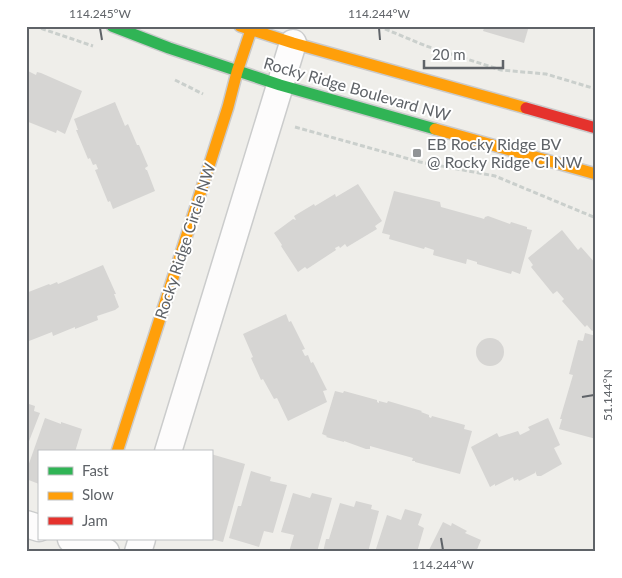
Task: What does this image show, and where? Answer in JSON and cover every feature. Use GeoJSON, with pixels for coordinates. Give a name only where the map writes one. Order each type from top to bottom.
{"type":"FeatureCollection","features":[{"type":"Feature","properties":{"kind":"street","name":"Rocky Ridge Boulevard NW"},"geometry":{"type":"LineString","coordinates":[[112,26],[237,72],[596,174]]}},
{"type":"Feature","properties":{"kind":"street","name":"Rocky Ridge Boulevard NW"},"geometry":{"type":"LineString","coordinates":[[246,28],[293,43],[596,128]]}},
{"type":"Feature","properties":{"kind":"street","name":"Rocky Ridge Circle NW"},"geometry":{"type":"LineString","coordinates":[[118,450],[228,107],[246,28]]}},
{"type":"Feature","properties":{"kind":"street"},"geometry":{"type":"LineString","coordinates":[[169,450],[293,43]]}},
{"type":"Feature","properties":{"kind":"street"},"geometry":{"type":"LineString","coordinates":[[26,524],[38,528]]}},
{"type":"Feature","properties":{"kind":"street"},"geometry":{"type":"LineString","coordinates":[[138,552],[142,540]]}},
{"type":"Feature","properties":{"kind":"path"},"geometry":{"type":"LineString","coordinates":[[34,26],[94,46]]}},
{"type":"Feature","properties":{"kind":"path"},"geometry":{"type":"LineString","coordinates":[[378,26],[426,46],[501,70],[546,74],[596,89]]}},
{"type":"Feature","properties":{"kind":"path"},"geometry":{"type":"LineString","coordinates":[[172,79],[228,107]]}},
{"type":"Feature","properties":{"kind":"path"},"geometry":{"type":"LineString","coordinates":[[269,120],[420,162],[495,176],[596,218]]}},
{"type":"Feature","properties":{"kind":"building"},"geometry":{"type":"Polygon","coordinates":[[[485,26],[529,26],[524,43],[483,31],[485,26]]]}},
{"type":"Feature","properties":{"kind":"building"},"geometry":{"type":"Polygon","coordinates":[[[26,70],[36,75],[37,72],[41,73],[82,91],[65,134],[57,130],[56,133],[26,121],[26,70]]]}},
{"type":"Feature","properties":{"kind":"building"},"geometry":{"type":"Polygon","coordinates":[[[115,102],[125,126],[128,124],[137,145],[139,145],[148,166],[145,168],[155,191],[113,209],[110,201],[108,202],[95,170],[98,169],[96,164],[93,165],[90,158],[88,159],[76,130],[78,130],[74,119],[115,102]]]}},
{"type":"Feature","properties":{"kind":"building"},"geometry":{"type":"Polygon","coordinates":[[[358,184],[382,221],[375,226],[377,229],[347,247],[345,244],[340,248],[339,246],[335,248],[336,250],[307,269],[305,267],[298,272],[274,233],[293,219],[296,220],[294,216],[314,204],[315,206],[335,194],[336,197],[358,184]]]}},
{"type":"Feature","properties":{"kind":"building"},"geometry":{"type":"Polygon","coordinates":[[[394,191],[440,202],[441,207],[484,219],[488,216],[532,230],[520,274],[512,271],[511,274],[477,264],[477,262],[467,259],[466,264],[433,255],[434,250],[425,247],[424,249],[389,239],[390,235],[382,233],[394,191]]]}},
{"type":"Feature","properties":{"kind":"building"},"geometry":{"type":"Polygon","coordinates":[[[562,230],[578,250],[581,247],[596,264],[596,329],[592,331],[587,325],[585,327],[562,301],[564,299],[557,291],[553,294],[531,267],[533,265],[528,258],[562,230]]]}},
{"type":"Feature","properties":{"kind":"building"},"geometry":{"type":"Polygon","coordinates":[[[103,265],[116,294],[114,294],[119,307],[97,316],[98,320],[75,329],[75,327],[53,336],[52,332],[29,341],[26,335],[26,293],[49,284],[57,282],[58,284],[103,265]]]}},
{"type":"Feature","properties":{"kind":"building"},"geometry":{"type":"Polygon","coordinates":[[[286,314],[305,349],[302,350],[305,356],[308,355],[311,363],[313,362],[327,390],[323,391],[327,402],[288,421],[277,398],[274,399],[263,379],[261,380],[243,334],[286,314]]]}},
{"type":"Feature","properties":{"kind":"building"},"geometry":{"type":"Polygon","coordinates":[[[585,333],[596,336],[596,439],[559,429],[562,419],[560,419],[573,375],[569,374],[578,340],[583,341],[585,333]]]}},
{"type":"Feature","properties":{"kind":"building"},"geometry":{"type":"Polygon","coordinates":[[[490,338],[500,342],[504,352],[500,362],[490,366],[480,362],[476,352],[480,342],[490,338]]]}},
{"type":"Feature","properties":{"kind":"building"},"geometry":{"type":"Polygon","coordinates":[[[335,391],[343,393],[344,391],[377,400],[379,403],[379,401],[387,403],[388,401],[422,411],[431,418],[432,416],[465,425],[464,429],[472,431],[460,474],[415,462],[412,461],[413,458],[370,446],[370,449],[366,449],[326,437],[322,434],[335,391]]]}},
{"type":"Feature","properties":{"kind":"building"},"geometry":{"type":"Polygon","coordinates":[[[26,403],[35,406],[34,411],[40,413],[26,449],[26,403]]]}},
{"type":"Feature","properties":{"kind":"building"},"geometry":{"type":"Polygon","coordinates":[[[45,418],[82,429],[76,450],[38,450],[38,484],[26,479],[26,472],[45,418]]]}},
{"type":"Feature","properties":{"kind":"building"},"geometry":{"type":"Polygon","coordinates":[[[548,418],[560,445],[554,448],[562,464],[541,476],[537,476],[535,471],[535,473],[519,481],[518,479],[514,481],[513,477],[490,487],[471,447],[497,433],[499,437],[518,431],[520,435],[530,430],[528,427],[548,418]]]}},
{"type":"Feature","properties":{"kind":"building"},"geometry":{"type":"Polygon","coordinates":[[[212,454],[245,464],[223,542],[212,539],[212,454]]]}},
{"type":"Feature","properties":{"kind":"building"},"geometry":{"type":"Polygon","coordinates":[[[251,471],[271,477],[270,481],[287,485],[273,533],[264,531],[259,547],[229,538],[251,471]]]}},
{"type":"Feature","properties":{"kind":"building"},"geometry":{"type":"Polygon","coordinates":[[[293,493],[310,498],[312,493],[332,498],[317,552],[289,552],[294,535],[281,532],[293,493]]]}},
{"type":"Feature","properties":{"kind":"building"},"geometry":{"type":"Polygon","coordinates":[[[356,501],[372,505],[371,509],[379,511],[368,552],[323,552],[340,503],[354,507],[356,501]]]}},
{"type":"Feature","properties":{"kind":"building"},"geometry":{"type":"Polygon","coordinates":[[[405,509],[422,514],[418,525],[424,528],[417,552],[375,552],[387,515],[401,520],[405,509]]]}},
{"type":"Feature","properties":{"kind":"building"},"geometry":{"type":"Polygon","coordinates":[[[443,522],[451,526],[452,523],[467,531],[465,533],[481,540],[476,552],[428,552],[443,522]]]}},
{"type":"Feature","properties":{"kind":"traffic: fast"},"geometry":{"type":"LineString","coordinates":[[112,26],[169,48],[280,85],[435,129]]}},
{"type":"Feature","properties":{"kind":"traffic: slow"},"geometry":{"type":"LineString","coordinates":[[240,26],[293,43],[526,108]]}},
{"type":"Feature","properties":{"kind":"traffic: slow"},"geometry":{"type":"LineString","coordinates":[[118,450],[251,30]]}},
{"type":"Feature","properties":{"kind":"traffic: slow"},"geometry":{"type":"LineString","coordinates":[[435,129],[596,174]]}},
{"type":"Feature","properties":{"kind":"traffic: jam"},"geometry":{"type":"LineString","coordinates":[[526,108],[596,128]]}},
{"type":"Feature","properties":{"kind":"place","name":"EB Rocky Ridge BV @ Rocky Ridge CI NW"},"geometry":{"type":"Point","coordinates":[417,153]}}]}
